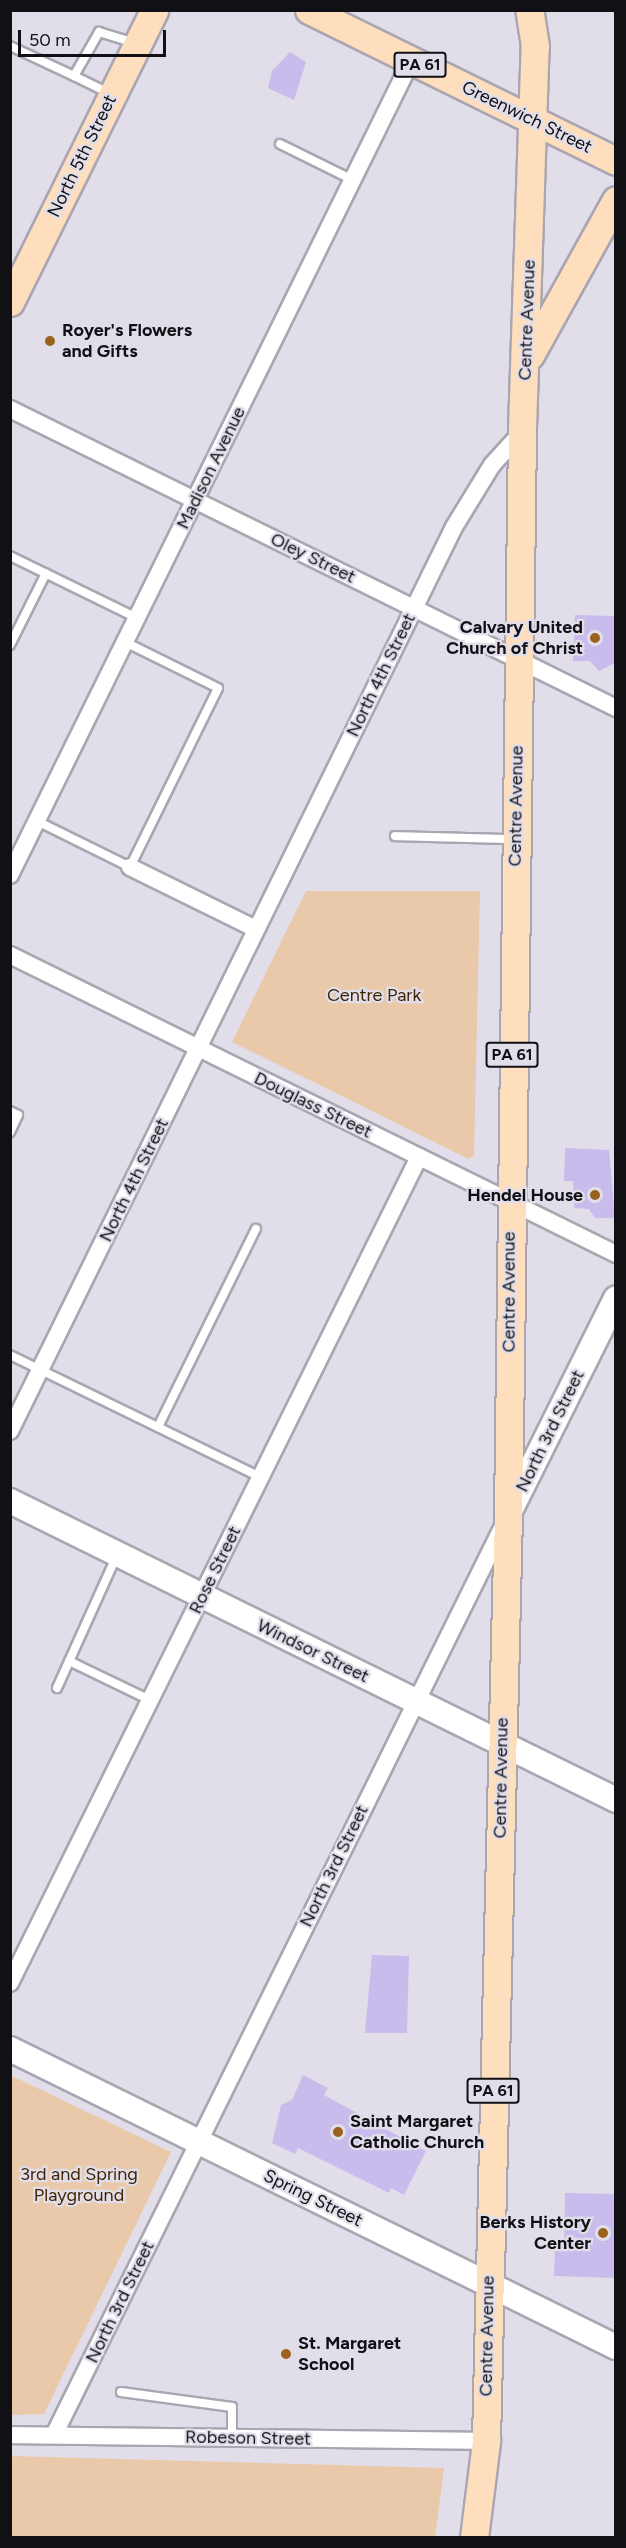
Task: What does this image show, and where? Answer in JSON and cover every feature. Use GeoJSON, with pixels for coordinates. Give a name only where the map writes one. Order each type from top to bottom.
{"type":"FeatureCollection","features":[{"type":"Feature","properties":{"kind":"main road","name":"North 5th Street"},"geometry":{"type":"LineString","coordinates":[[10,302],[154,10]]}},
{"type":"Feature","properties":{"kind":"main road","name":"Centre Avenue"},"geometry":{"type":"LineString","coordinates":[[474,2538],[486,2441],[508,1515],[509,1201],[522,432],[528,358],[531,119],[535,46],[533,11]]}},
{"type":"Feature","properties":{"kind":"main road","name":"Greenwich Street"},"geometry":{"type":"LineString","coordinates":[[316,12],[615,161]]}},
{"type":"Feature","properties":{"kind":"main road","name":"PA 61"},"geometry":{"type":"LineString","coordinates":[[528,358],[615,200]]}},
{"type":"Feature","properties":{"kind":"main road","name":"North 3rd Street"},"geometry":{"type":"LineString","coordinates":[[508,1515],[615,1298]]}},
{"type":"Feature","properties":{"kind":"main road","name":"Windsor Street"},"geometry":{"type":"LineString","coordinates":[[10,1501],[615,1800]]}},
{"type":"Feature","properties":{"kind":"main road","name":"Spring Street"},"geometry":{"type":"LineString","coordinates":[[10,2049],[615,2347]]}},
{"type":"Feature","properties":{"kind":"street","name":"Madison Avenue"},"geometry":{"type":"LineString","coordinates":[[10,875],[411,61]]}},
{"type":"Feature","properties":{"kind":"street","name":"Oley Street"},"geometry":{"type":"LineString","coordinates":[[10,409],[615,708]]}},
{"type":"Feature","properties":{"kind":"street","name":"North 4th Street"},"geometry":{"type":"LineString","coordinates":[[10,1431],[414,608],[492,465],[522,432]]}},
{"type":"Feature","properties":{"kind":"street"},"geometry":{"type":"LineString","coordinates":[[130,867],[256,930]]}},
{"type":"Feature","properties":{"kind":"street","name":"Douglass Street"},"geometry":{"type":"LineString","coordinates":[[10,956],[615,1254]]}},
{"type":"Feature","properties":{"kind":"street","name":"Rose Street"},"geometry":{"type":"LineString","coordinates":[[10,1983],[419,1157]]}},
{"type":"Feature","properties":{"kind":"street","name":"North 3rd Street"},"geometry":{"type":"LineString","coordinates":[[54,2435],[508,1515]]}},
{"type":"Feature","properties":{"kind":"street","name":"Robeson Street"},"geometry":{"type":"LineString","coordinates":[[10,2435],[486,2441]]}},
{"type":"Feature","properties":{"kind":"lane"},"geometry":{"type":"LineString","coordinates":[[74,76],[99,32],[137,45]]}},
{"type":"Feature","properties":{"kind":"lane"},"geometry":{"type":"LineString","coordinates":[[10,46],[112,94]]}},
{"type":"Feature","properties":{"kind":"lane"},"geometry":{"type":"LineString","coordinates":[[280,144],[353,180]]}},
{"type":"Feature","properties":{"kind":"lane"},"geometry":{"type":"LineString","coordinates":[[10,556],[137,618]]}},
{"type":"Feature","properties":{"kind":"lane"},"geometry":{"type":"LineString","coordinates":[[10,645],[46,573]]}},
{"type":"Feature","properties":{"kind":"lane"},"geometry":{"type":"LineString","coordinates":[[37,821],[130,867],[218,688],[126,642]]}},
{"type":"Feature","properties":{"kind":"lane"},"geometry":{"type":"LineString","coordinates":[[395,836],[516,839]]}},
{"type":"Feature","properties":{"kind":"lane"},"geometry":{"type":"LineString","coordinates":[[10,1111],[18,1115],[10,1132]]}},
{"type":"Feature","properties":{"kind":"lane"},"geometry":{"type":"LineString","coordinates":[[158,1427],[256,1228]]}},
{"type":"Feature","properties":{"kind":"lane"},"geometry":{"type":"LineString","coordinates":[[10,1355],[260,1477]]}},
{"type":"Feature","properties":{"kind":"lane"},"geometry":{"type":"LineString","coordinates":[[57,1688],[118,1554]]}},
{"type":"Feature","properties":{"kind":"lane"},"geometry":{"type":"LineString","coordinates":[[69,1661],[150,1700]]}},
{"type":"Feature","properties":{"kind":"lane"},"geometry":{"type":"LineString","coordinates":[[121,2392],[232,2407],[232,2438]]}},
{"type":"Feature","properties":{"kind":"green space","name":"Centre Park"},"geometry":{"type":"Polygon","coordinates":[[[306,891],[480,891],[474,1155],[469,1159],[232,1042],[306,891]]]}},
{"type":"Feature","properties":{"kind":"green space","name":"3rd and Spring Playground"},"geometry":{"type":"Polygon","coordinates":[[[10,2075],[171,2152],[44,2414],[11,2415],[10,2075]]]}},
{"type":"Feature","properties":{"kind":"green space"},"geometry":{"type":"Polygon","coordinates":[[[11,2456],[444,2468],[435,2537],[11,2538],[11,2456]]]}},
{"type":"Feature","properties":{"kind":"building"},"geometry":{"type":"Polygon","coordinates":[[[290,52],[306,62],[294,100],[268,88],[272,71],[290,52]]]}},
{"type":"Feature","properties":{"kind":"building","name":"Calvary United Church of Christ"},"geometry":{"type":"Polygon","coordinates":[[[575,615],[615,616],[615,663],[599,671],[590,661],[573,661],[575,615]]]}},
{"type":"Feature","properties":{"kind":"building","name":"Hendel House"},"geometry":{"type":"Polygon","coordinates":[[[565,1148],[609,1150],[615,1218],[595,1218],[589,1209],[574,1208],[573,1181],[564,1181],[565,1148]]]}},
{"type":"Feature","properties":{"kind":"building"},"geometry":{"type":"Polygon","coordinates":[[[372,1955],[409,1956],[407,2033],[365,2033],[372,1955]]]}},
{"type":"Feature","properties":{"kind":"building","name":"Saint Margaret Catholic Church"},"geometry":{"type":"Polygon","coordinates":[[[303,2075],[328,2088],[324,2095],[426,2151],[404,2195],[391,2188],[389,2193],[298,2148],[295,2154],[272,2143],[281,2105],[292,2100],[303,2075]]]}},
{"type":"Feature","properties":{"kind":"building","name":"Berks History Center"},"geometry":{"type":"Polygon","coordinates":[[[565,2193],[615,2194],[615,2278],[554,2276],[555,2247],[564,2247],[565,2193]]]}},
{"type":"Feature","properties":{"kind":"place","name":"Royer's Flowers and Gifts"},"geometry":{"type":"Point","coordinates":[50,341]}},
{"type":"Feature","properties":{"kind":"place","name":"Calvary United Church of Christ"},"geometry":{"type":"Point","coordinates":[595,638]}},
{"type":"Feature","properties":{"kind":"place","name":"Hendel House"},"geometry":{"type":"Point","coordinates":[595,1195]}},
{"type":"Feature","properties":{"kind":"place","name":"Saint Margaret Catholic Church"},"geometry":{"type":"Point","coordinates":[338,2132]}},
{"type":"Feature","properties":{"kind":"place","name":"Berks History Center"},"geometry":{"type":"Point","coordinates":[603,2233]}},
{"type":"Feature","properties":{"kind":"place","name":"St. Margaret School"},"geometry":{"type":"Point","coordinates":[286,2354]}}]}
